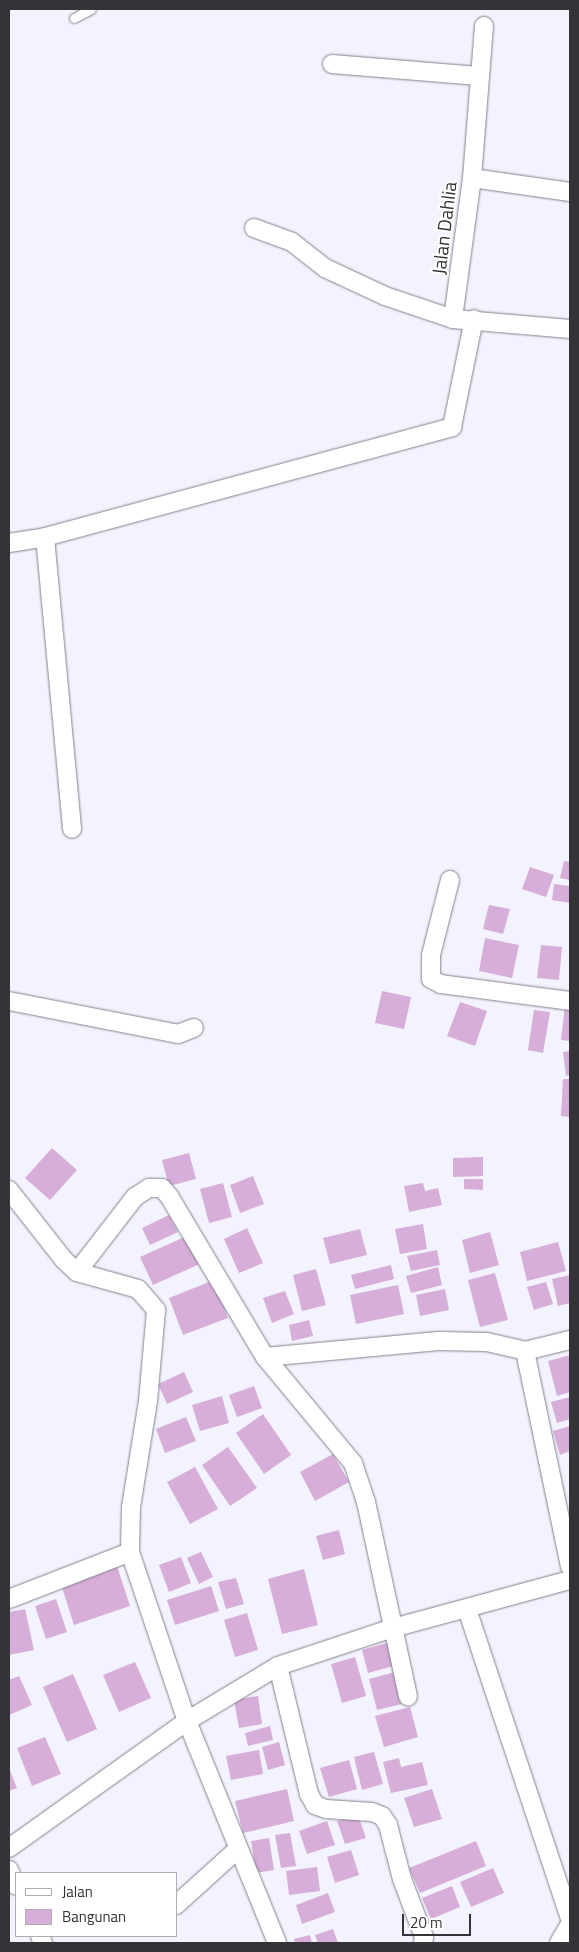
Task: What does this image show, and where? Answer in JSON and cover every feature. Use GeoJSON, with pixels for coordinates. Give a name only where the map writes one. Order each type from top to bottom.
{"type":"FeatureCollection","features":[{"type":"Feature","properties":{"kind":"street","name":"Jalan Dahlia"},"geometry":{"type":"LineString","coordinates":[[453,319],[472,178],[484,26]]}},
{"type":"Feature","properties":{"kind":"street"},"geometry":{"type":"LineString","coordinates":[[332,64],[479,76]]}},
{"type":"Feature","properties":{"kind":"street"},"geometry":{"type":"LineString","coordinates":[[472,178],[570,192]]}},
{"type":"Feature","properties":{"kind":"street"},"geometry":{"type":"LineString","coordinates":[[254,228],[292,242],[325,268],[384,296],[453,319],[474,319],[570,328]]}},
{"type":"Feature","properties":{"kind":"street"},"geometry":{"type":"LineString","coordinates":[[9,543],[45,537],[452,427],[474,319]]}},
{"type":"Feature","properties":{"kind":"street"},"geometry":{"type":"LineString","coordinates":[[45,537],[72,829]]}},
{"type":"Feature","properties":{"kind":"street"},"geometry":{"type":"LineString","coordinates":[[450,880],[430,962],[432,979],[441,984],[570,1001]]}},
{"type":"Feature","properties":{"kind":"street"},"geometry":{"type":"LineString","coordinates":[[9,1001],[178,1034],[194,1028]]}},
{"type":"Feature","properties":{"kind":"street"},"geometry":{"type":"LineString","coordinates":[[77,1272],[135,1197],[149,1188],[162,1188],[266,1357],[353,1463],[366,1502],[408,1697]]}},
{"type":"Feature","properties":{"kind":"street"},"geometry":{"type":"LineString","coordinates":[[9,1190],[64,1260],[77,1272],[138,1289],[156,1310],[148,1401],[131,1507],[130,1552],[187,1721],[277,1943]]}},
{"type":"Feature","properties":{"kind":"street"},"geometry":{"type":"LineString","coordinates":[[266,1357],[438,1341],[487,1342],[525,1351],[570,1340]]}},
{"type":"Feature","properties":{"kind":"street"},"geometry":{"type":"LineString","coordinates":[[525,1351],[570,1566]]}},
{"type":"Feature","properties":{"kind":"street"},"geometry":{"type":"LineString","coordinates":[[9,1599],[130,1552]]}},
{"type":"Feature","properties":{"kind":"street"},"geometry":{"type":"LineString","coordinates":[[9,1848],[187,1721],[278,1666],[394,1628],[570,1580]]}},
{"type":"Feature","properties":{"kind":"street"},"geometry":{"type":"LineString","coordinates":[[467,1609],[570,1919]]}},
{"type":"Feature","properties":{"kind":"street"},"geometry":{"type":"LineString","coordinates":[[278,1666],[309,1794],[315,1805],[326,1809],[372,1812],[382,1816],[388,1825],[402,1879],[424,1937],[423,1943]]}},
{"type":"Feature","properties":{"kind":"street"},"geometry":{"type":"LineString","coordinates":[[178,1903],[238,1849]]}},
{"type":"Feature","properties":{"kind":"street"},"geometry":{"type":"LineString","coordinates":[[9,1870],[15,1884]]}},
{"type":"Feature","properties":{"kind":"street"},"geometry":{"type":"LineString","coordinates":[[559,1943],[570,1924]]}},
{"type":"Feature","properties":{"kind":"lane"},"geometry":{"type":"LineString","coordinates":[[74,18],[91,9]]}},
{"type":"Feature","properties":{"kind":"building"},"geometry":{"type":"Polygon","coordinates":[[[564,861],[570,862],[570,880],[560,878],[564,861]]]}},
{"type":"Feature","properties":{"kind":"building"},"geometry":{"type":"Polygon","coordinates":[[[530,867],[554,875],[546,897],[522,889],[530,867]]]}},
{"type":"Feature","properties":{"kind":"building"},"geometry":{"type":"Polygon","coordinates":[[[554,884],[570,886],[570,903],[552,900],[554,884]]]}},
{"type":"Feature","properties":{"kind":"building"},"geometry":{"type":"Polygon","coordinates":[[[489,905],[510,909],[503,934],[483,929],[489,905]]]}},
{"type":"Feature","properties":{"kind":"building"},"geometry":{"type":"Polygon","coordinates":[[[485,938],[519,945],[512,978],[479,971],[485,938]]]}},
{"type":"Feature","properties":{"kind":"building"},"geometry":{"type":"Polygon","coordinates":[[[541,945],[562,947],[559,980],[537,978],[541,945]]]}},
{"type":"Feature","properties":{"kind":"building"},"geometry":{"type":"Polygon","coordinates":[[[382,991],[411,997],[404,1029],[375,1023],[382,991]]]}},
{"type":"Feature","properties":{"kind":"building"},"geometry":{"type":"Polygon","coordinates":[[[460,1002],[487,1011],[475,1046],[447,1036],[460,1002]]]}},
{"type":"Feature","properties":{"kind":"building"},"geometry":{"type":"Polygon","coordinates":[[[565,1006],[570,1006],[570,1041],[561,1040],[565,1006]]]}},
{"type":"Feature","properties":{"kind":"building"},"geometry":{"type":"Polygon","coordinates":[[[534,1010],[550,1012],[543,1053],[528,1050],[534,1010]]]}},
{"type":"Feature","properties":{"kind":"building"},"geometry":{"type":"Polygon","coordinates":[[[570,1051],[570,1075],[566,1076],[563,1052],[570,1051]]]}},
{"type":"Feature","properties":{"kind":"building"},"geometry":{"type":"Polygon","coordinates":[[[563,1079],[570,1079],[570,1117],[561,1116],[563,1079]]]}},
{"type":"Feature","properties":{"kind":"building"},"geometry":{"type":"Polygon","coordinates":[[[52,1148],[77,1170],[50,1200],[25,1178],[52,1148]]]}},
{"type":"Feature","properties":{"kind":"building"},"geometry":{"type":"Polygon","coordinates":[[[189,1153],[196,1179],[169,1186],[162,1160],[189,1153]]]}},
{"type":"Feature","properties":{"kind":"building"},"geometry":{"type":"Polygon","coordinates":[[[483,1157],[483,1176],[453,1177],[453,1158],[483,1157]]]}},
{"type":"Feature","properties":{"kind":"building"},"geometry":{"type":"Polygon","coordinates":[[[253,1176],[264,1204],[240,1213],[230,1185],[253,1176]]]}},
{"type":"Feature","properties":{"kind":"building"},"geometry":{"type":"Polygon","coordinates":[[[464,1179],[483,1179],[483,1190],[464,1189],[464,1179]]]}},
{"type":"Feature","properties":{"kind":"building"},"geometry":{"type":"Polygon","coordinates":[[[223,1183],[232,1217],[209,1223],[200,1189],[223,1183]]]}},
{"type":"Feature","properties":{"kind":"building"},"geometry":{"type":"Polygon","coordinates":[[[423,1183],[425,1191],[438,1188],[442,1205],[409,1212],[404,1186],[423,1183]]]}},
{"type":"Feature","properties":{"kind":"building"},"geometry":{"type":"Polygon","coordinates":[[[169,1215],[178,1232],[150,1245],[142,1228],[169,1215]]]}},
{"type":"Feature","properties":{"kind":"building"},"geometry":{"type":"Polygon","coordinates":[[[423,1224],[427,1249],[400,1254],[395,1229],[423,1224]]]}},
{"type":"Feature","properties":{"kind":"building"},"geometry":{"type":"Polygon","coordinates":[[[247,1228],[263,1263],[239,1273],[224,1239],[247,1228]]]}},
{"type":"Feature","properties":{"kind":"building"},"geometry":{"type":"Polygon","coordinates":[[[360,1229],[367,1255],[330,1264],[323,1238],[360,1229]]]}},
{"type":"Feature","properties":{"kind":"building"},"geometry":{"type":"Polygon","coordinates":[[[490,1232],[499,1265],[470,1273],[462,1240],[490,1232]]]}},
{"type":"Feature","properties":{"kind":"building"},"geometry":{"type":"Polygon","coordinates":[[[189,1235],[202,1263],[153,1285],[140,1257],[189,1235]]]}},
{"type":"Feature","properties":{"kind":"building"},"geometry":{"type":"Polygon","coordinates":[[[558,1242],[566,1271],[527,1281],[520,1252],[558,1242]]]}},
{"type":"Feature","properties":{"kind":"building"},"geometry":{"type":"Polygon","coordinates":[[[437,1250],[440,1265],[411,1271],[407,1256],[437,1250]]]}},
{"type":"Feature","properties":{"kind":"building"},"geometry":{"type":"Polygon","coordinates":[[[391,1265],[394,1279],[355,1289],[351,1275],[391,1265]]]}},
{"type":"Feature","properties":{"kind":"building"},"geometry":{"type":"Polygon","coordinates":[[[438,1267],[442,1285],[411,1293],[406,1276],[438,1267]]]}},
{"type":"Feature","properties":{"kind":"building"},"geometry":{"type":"Polygon","coordinates":[[[316,1269],[326,1305],[302,1311],[293,1275],[316,1269]]]}},
{"type":"Feature","properties":{"kind":"building"},"geometry":{"type":"Polygon","coordinates":[[[495,1273],[508,1320],[480,1327],[468,1280],[495,1273]]]}},
{"type":"Feature","properties":{"kind":"building"},"geometry":{"type":"Polygon","coordinates":[[[570,1275],[570,1303],[558,1306],[552,1279],[570,1275]]]}},
{"type":"Feature","properties":{"kind":"building"},"geometry":{"type":"Polygon","coordinates":[[[214,1280],[228,1318],[183,1335],[169,1298],[214,1280]]]}},
{"type":"Feature","properties":{"kind":"building"},"geometry":{"type":"Polygon","coordinates":[[[546,1282],[553,1304],[534,1310],[527,1287],[546,1282]]]}},
{"type":"Feature","properties":{"kind":"building"},"geometry":{"type":"Polygon","coordinates":[[[398,1285],[404,1314],[356,1324],[350,1295],[398,1285]]]}},
{"type":"Feature","properties":{"kind":"building"},"geometry":{"type":"Polygon","coordinates":[[[445,1289],[449,1310],[420,1316],[416,1295],[445,1289]]]}},
{"type":"Feature","properties":{"kind":"building"},"geometry":{"type":"Polygon","coordinates":[[[285,1291],[294,1314],[272,1323],[263,1298],[285,1291]]]}},
{"type":"Feature","properties":{"kind":"building"},"geometry":{"type":"Polygon","coordinates":[[[309,1320],[313,1336],[292,1341],[289,1325],[309,1320]]]}},
{"type":"Feature","properties":{"kind":"building"},"geometry":{"type":"Polygon","coordinates":[[[570,1355],[570,1392],[557,1396],[548,1361],[570,1355]]]}},
{"type":"Feature","properties":{"kind":"building"},"geometry":{"type":"Polygon","coordinates":[[[184,1372],[193,1392],[167,1404],[158,1384],[184,1372]]]}},
{"type":"Feature","properties":{"kind":"building"},"geometry":{"type":"Polygon","coordinates":[[[254,1386],[262,1408],[237,1417],[229,1395],[254,1386]]]}},
{"type":"Feature","properties":{"kind":"building"},"geometry":{"type":"Polygon","coordinates":[[[222,1396],[229,1423],[200,1431],[192,1405],[222,1396]]]}},
{"type":"Feature","properties":{"kind":"building"},"geometry":{"type":"Polygon","coordinates":[[[570,1397],[570,1419],[557,1423],[551,1402],[570,1397]]]}},
{"type":"Feature","properties":{"kind":"building"},"geometry":{"type":"Polygon","coordinates":[[[263,1414],[291,1455],[264,1474],[236,1433],[263,1414]]]}},
{"type":"Feature","properties":{"kind":"building"},"geometry":{"type":"Polygon","coordinates":[[[186,1417],[196,1441],[165,1453],[156,1429],[186,1417]]]}},
{"type":"Feature","properties":{"kind":"building"},"geometry":{"type":"Polygon","coordinates":[[[570,1426],[570,1451],[560,1455],[553,1431],[570,1426]]]}},
{"type":"Feature","properties":{"kind":"building"},"geometry":{"type":"Polygon","coordinates":[[[228,1447],[257,1488],[230,1506],[202,1465],[228,1447]]]}},
{"type":"Feature","properties":{"kind":"building"},"geometry":{"type":"Polygon","coordinates":[[[333,1454],[349,1482],[315,1501],[300,1472],[333,1454]]]}},
{"type":"Feature","properties":{"kind":"building"},"geometry":{"type":"Polygon","coordinates":[[[195,1467],[218,1509],[190,1524],[167,1482],[195,1467]]]}},
{"type":"Feature","properties":{"kind":"building"},"geometry":{"type":"Polygon","coordinates":[[[339,1530],[345,1554],[323,1560],[316,1536],[339,1530]]]}},
{"type":"Feature","properties":{"kind":"building"},"geometry":{"type":"Polygon","coordinates":[[[201,1552],[213,1577],[199,1584],[187,1558],[201,1552]]]}},
{"type":"Feature","properties":{"kind":"building"},"geometry":{"type":"Polygon","coordinates":[[[181,1557],[191,1583],[169,1592],[159,1565],[181,1557]]]}},
{"type":"Feature","properties":{"kind":"building"},"geometry":{"type":"Polygon","coordinates":[[[116,1563],[130,1606],[74,1625],[60,1581],[116,1563]]]}},
{"type":"Feature","properties":{"kind":"building"},"geometry":{"type":"Polygon","coordinates":[[[304,1569],[318,1625],[282,1634],[268,1579],[304,1569]]]}},
{"type":"Feature","properties":{"kind":"building"},"geometry":{"type":"Polygon","coordinates":[[[236,1578],[244,1604],[226,1609],[218,1582],[236,1578]]]}},
{"type":"Feature","properties":{"kind":"building"},"geometry":{"type":"Polygon","coordinates":[[[211,1586],[219,1611],[175,1625],[167,1600],[211,1586]]]}},
{"type":"Feature","properties":{"kind":"building"},"geometry":{"type":"Polygon","coordinates":[[[56,1599],[67,1632],[46,1639],[35,1606],[56,1599]]]}},
{"type":"Feature","properties":{"kind":"building"},"geometry":{"type":"Polygon","coordinates":[[[25,1609],[34,1650],[9,1655],[9,1612],[25,1609]]]}},
{"type":"Feature","properties":{"kind":"building"},"geometry":{"type":"Polygon","coordinates":[[[247,1613],[258,1650],[235,1657],[224,1620],[247,1613]]]}},
{"type":"Feature","properties":{"kind":"building"},"geometry":{"type":"Polygon","coordinates":[[[390,1642],[397,1665],[368,1673],[362,1650],[390,1642]]]}},
{"type":"Feature","properties":{"kind":"building"},"geometry":{"type":"Polygon","coordinates":[[[355,1657],[366,1696],[342,1703],[331,1664],[355,1657]]]}},
{"type":"Feature","properties":{"kind":"building"},"geometry":{"type":"Polygon","coordinates":[[[135,1662],[151,1698],[119,1712],[103,1675],[135,1662]]]}},
{"type":"Feature","properties":{"kind":"building"},"geometry":{"type":"Polygon","coordinates":[[[395,1672],[402,1704],[377,1710],[369,1679],[395,1672]]]}},
{"type":"Feature","properties":{"kind":"building"},"geometry":{"type":"Polygon","coordinates":[[[73,1674],[97,1729],[67,1742],[43,1687],[73,1674]]]}},
{"type":"Feature","properties":{"kind":"building"},"geometry":{"type":"Polygon","coordinates":[[[19,1676],[32,1705],[9,1715],[9,1680],[19,1676]]]}},
{"type":"Feature","properties":{"kind":"building"},"geometry":{"type":"Polygon","coordinates":[[[258,1696],[262,1724],[239,1728],[234,1700],[258,1696]]]}},
{"type":"Feature","properties":{"kind":"building"},"geometry":{"type":"Polygon","coordinates":[[[410,1707],[418,1737],[384,1747],[375,1716],[410,1707]]]}},
{"type":"Feature","properties":{"kind":"building"},"geometry":{"type":"Polygon","coordinates":[[[270,1726],[273,1740],[248,1746],[245,1733],[270,1726]]]}},
{"type":"Feature","properties":{"kind":"building"},"geometry":{"type":"Polygon","coordinates":[[[45,1737],[61,1774],[32,1786],[17,1748],[45,1737]]]}},
{"type":"Feature","properties":{"kind":"building"},"geometry":{"type":"Polygon","coordinates":[[[279,1742],[285,1765],[268,1770],[262,1747],[279,1742]]]}},
{"type":"Feature","properties":{"kind":"building"},"geometry":{"type":"Polygon","coordinates":[[[259,1750],[263,1774],[231,1780],[226,1756],[259,1750]]]}},
{"type":"Feature","properties":{"kind":"building"},"geometry":{"type":"Polygon","coordinates":[[[374,1752],[383,1784],[362,1790],[354,1757],[374,1752]]]}},
{"type":"Feature","properties":{"kind":"building"},"geometry":{"type":"Polygon","coordinates":[[[399,1758],[401,1767],[422,1762],[428,1785],[391,1793],[383,1762],[399,1758]]]}},
{"type":"Feature","properties":{"kind":"building"},"geometry":{"type":"Polygon","coordinates":[[[349,1760],[357,1789],[329,1797],[320,1768],[349,1760]]]}},
{"type":"Feature","properties":{"kind":"building"},"geometry":{"type":"Polygon","coordinates":[[[9,1768],[17,1788],[9,1791],[9,1768]]]}},
{"type":"Feature","properties":{"kind":"building"},"geometry":{"type":"Polygon","coordinates":[[[287,1789],[294,1821],[243,1833],[235,1801],[287,1789]]]}},
{"type":"Feature","properties":{"kind":"building"},"geometry":{"type":"Polygon","coordinates":[[[432,1789],[442,1819],[414,1827],[404,1798],[432,1789]]]}},
{"type":"Feature","properties":{"kind":"building"},"geometry":{"type":"Polygon","coordinates":[[[358,1815],[366,1838],[345,1844],[337,1821],[358,1815]]]}},
{"type":"Feature","properties":{"kind":"building"},"geometry":{"type":"Polygon","coordinates":[[[327,1821],[335,1845],[307,1854],[299,1831],[327,1821]]]}},
{"type":"Feature","properties":{"kind":"building"},"geometry":{"type":"Polygon","coordinates":[[[290,1833],[296,1866],[281,1868],[275,1835],[290,1833]]]}},
{"type":"Feature","properties":{"kind":"building"},"geometry":{"type":"Polygon","coordinates":[[[269,1838],[274,1870],[256,1873],[251,1841],[269,1838]]]}},
{"type":"Feature","properties":{"kind":"building"},"geometry":{"type":"Polygon","coordinates":[[[476,1841],[486,1866],[420,1893],[409,1868],[476,1841]]]}},
{"type":"Feature","properties":{"kind":"building"},"geometry":{"type":"Polygon","coordinates":[[[351,1850],[359,1875],[335,1883],[327,1857],[351,1850]]]}},
{"type":"Feature","properties":{"kind":"building"},"geometry":{"type":"Polygon","coordinates":[[[317,1867],[320,1891],[289,1895],[286,1871],[317,1867]]]}},
{"type":"Feature","properties":{"kind":"building"},"geometry":{"type":"Polygon","coordinates":[[[493,1868],[504,1893],[471,1907],[460,1882],[493,1868]]]}},
{"type":"Feature","properties":{"kind":"building"},"geometry":{"type":"Polygon","coordinates":[[[452,1886],[460,1907],[431,1919],[422,1898],[452,1886]]]}},
{"type":"Feature","properties":{"kind":"building"},"geometry":{"type":"Polygon","coordinates":[[[328,1893],[335,1912],[302,1924],[296,1905],[328,1893]]]}},
{"type":"Feature","properties":{"kind":"building"},"geometry":{"type":"Polygon","coordinates":[[[333,1929],[338,1943],[318,1943],[315,1935],[333,1929]]]}},
{"type":"Feature","properties":{"kind":"building"},"geometry":{"type":"Polygon","coordinates":[[[310,1935],[312,1943],[295,1943],[294,1939],[310,1935]]]}}]}
